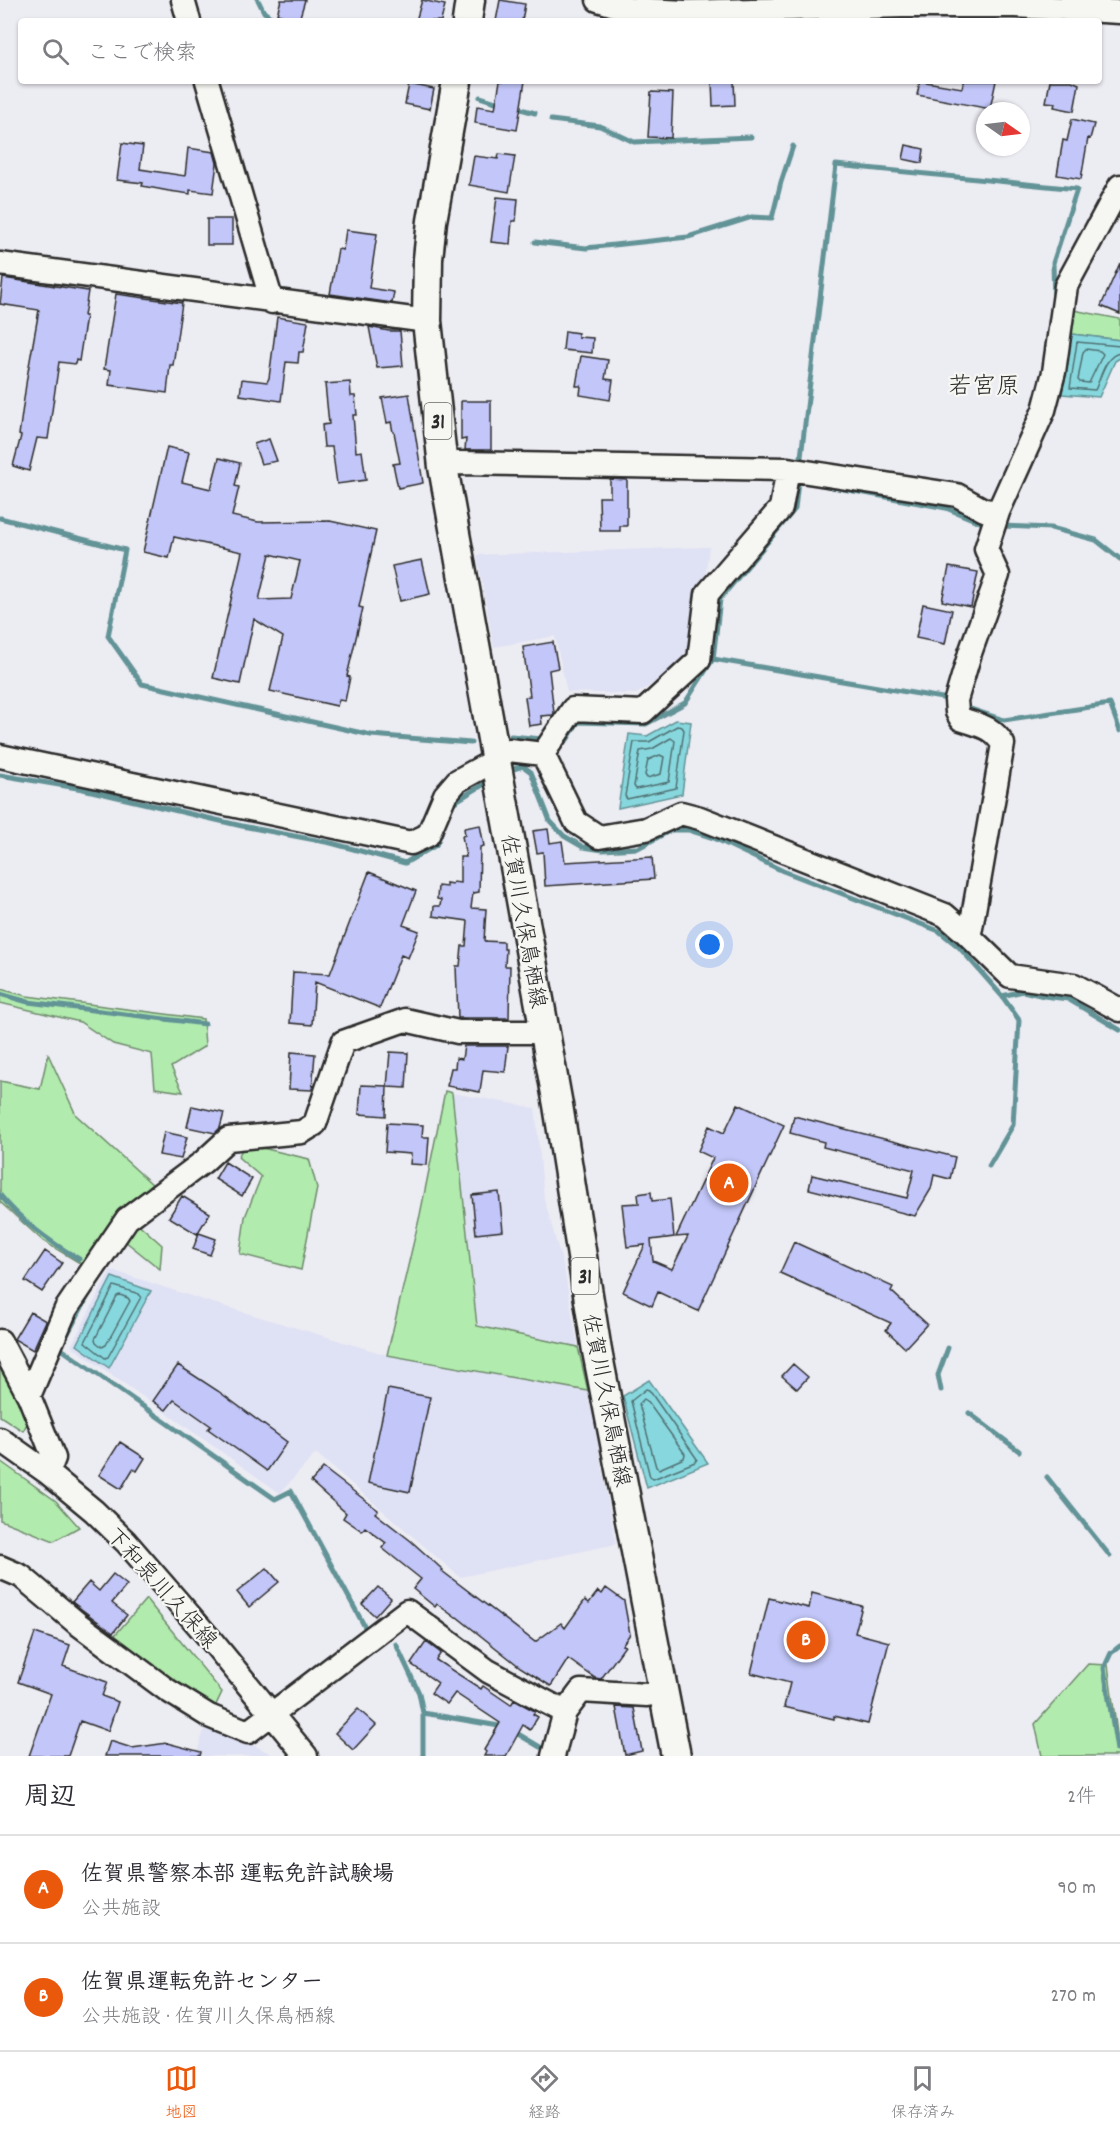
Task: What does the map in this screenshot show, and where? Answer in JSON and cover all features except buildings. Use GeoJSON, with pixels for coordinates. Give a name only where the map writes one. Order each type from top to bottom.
{"type":"FeatureCollection","features":[{"type":"Feature","properties":{"kind":"main road"},"geometry":{"type":"LineString","coordinates":[[467,18],[470,0]]}},
{"type":"Feature","properties":{"kind":"main road","name":"31"},"geometry":{"type":"LineString","coordinates":[[456,84],[432,221],[427,321],[443,467],[497,759]]}},
{"type":"Feature","properties":{"kind":"main road","name":"佐賀川久保鳥栖線"},"geometry":{"type":"LineString","coordinates":[[497,759],[545,1032],[597,1351],[676,1756]]}},
{"type":"Feature","properties":{"kind":"street"},"geometry":{"type":"LineString","coordinates":[[183,0],[188,18]]}},
{"type":"Feature","properties":{"kind":"street"},"geometry":{"type":"LineString","coordinates":[[598,0],[628,9],[685,12],[903,3],[1120,12]]}},
{"type":"Feature","properties":{"kind":"street"},"geometry":{"type":"LineString","coordinates":[[208,84],[272,302]]}},
{"type":"Feature","properties":{"kind":"street"},"geometry":{"type":"LineString","coordinates":[[966,933],[971,928],[1003,744],[989,728],[962,719],[957,712],[956,700],[998,576],[986,549],[998,512],[1044,410],[1054,372],[1066,286],[1120,186]]}},
{"type":"Feature","properties":{"kind":"street"},"geometry":{"type":"LineString","coordinates":[[0,264],[427,321]]}},
{"type":"Feature","properties":{"kind":"street"},"geometry":{"type":"LineString","coordinates":[[443,467],[458,463],[788,469],[957,495],[984,510],[998,512]]}},
{"type":"Feature","properties":{"kind":"street"},"geometry":{"type":"LineString","coordinates":[[543,754],[573,709],[643,712],[699,660],[707,594],[781,508],[788,469]]}},
{"type":"Feature","properties":{"kind":"street"},"geometry":{"type":"LineString","coordinates":[[0,756],[411,843],[428,835],[445,795],[457,781],[509,750],[543,754]]}},
{"type":"Feature","properties":{"kind":"street"},"geometry":{"type":"LineString","coordinates":[[543,754],[576,822],[599,837],[646,829],[681,813],[700,818],[945,915],[1010,976],[1074,985],[1120,1010]]}},
{"type":"Feature","properties":{"kind":"street"},"geometry":{"type":"LineString","coordinates":[[29,1396],[66,1309],[127,1219],[203,1162],[228,1139],[302,1132],[315,1124],[343,1042],[405,1020],[458,1032],[545,1032]]}},
{"type":"Feature","properties":{"kind":"street"},"geometry":{"type":"LineString","coordinates":[[0,1341],[29,1396],[54,1458],[48,1473]]}},
{"type":"Feature","properties":{"kind":"street","name":"下和泉川久保線"},"geometry":{"type":"LineString","coordinates":[[0,1439],[48,1473],[94,1511],[126,1542],[211,1640],[306,1756]]}},
{"type":"Feature","properties":{"kind":"street"},"geometry":{"type":"LineString","coordinates":[[0,1567],[21,1576],[78,1624],[167,1690],[209,1716],[248,1732],[407,1611],[488,1671],[565,1712]]}},
{"type":"Feature","properties":{"kind":"street"},"geometry":{"type":"LineString","coordinates":[[553,1756],[565,1712],[581,1692],[647,1695],[665,1692]]}},
{"type":"Feature","properties":{"kind":"shaded area"},"geometry":{"type":"Polygon","coordinates":[[[709,547],[694,658],[636,694],[567,692],[555,636],[494,647],[477,555],[709,547]]]}},
{"type":"Feature","properties":{"kind":"shaded area"},"geometry":{"type":"Polygon","coordinates":[[[452,1093],[535,1108],[544,1199],[564,1269],[578,1347],[478,1326],[452,1093]]]}},
{"type":"Feature","properties":{"kind":"shaded area"},"geometry":{"type":"Polygon","coordinates":[[[111,1270],[387,1355],[588,1391],[616,1544],[460,1577],[316,1453],[280,1493],[71,1346],[111,1270]]]}},
{"type":"Feature","properties":{"kind":"shaded area"},"geometry":{"type":"Polygon","coordinates":[[[207,1721],[269,1753],[272,1756],[196,1756],[207,1721]]]}},
{"type":"Feature","properties":{"kind":"green space"},"geometry":{"type":"Polygon","coordinates":[[[1063,308],[1120,319],[1120,340],[1072,334],[1071,339],[1059,337],[1063,308]]]}},
{"type":"Feature","properties":{"kind":"green space"},"geometry":{"type":"Polygon","coordinates":[[[0,989],[27,996],[203,1019],[205,1046],[171,1067],[183,1092],[155,1088],[152,1054],[113,1044],[80,1022],[0,1003],[0,989]]]}},
{"type":"Feature","properties":{"kind":"green space"},"geometry":{"type":"Polygon","coordinates":[[[48,1054],[76,1115],[153,1185],[124,1211],[162,1245],[160,1269],[110,1229],[83,1265],[43,1241],[0,1202],[0,1081],[40,1089],[48,1054]]]}},
{"type":"Feature","properties":{"kind":"green space"},"geometry":{"type":"Polygon","coordinates":[[[445,1091],[452,1093],[477,1326],[578,1347],[588,1391],[387,1355],[420,1215],[445,1091]]]}},
{"type":"Feature","properties":{"kind":"green space"},"geometry":{"type":"Polygon","coordinates":[[[245,1144],[309,1159],[317,1188],[301,1270],[240,1254],[245,1217],[261,1177],[238,1157],[245,1144]]]}},
{"type":"Feature","properties":{"kind":"green space"},"geometry":{"type":"Polygon","coordinates":[[[0,1358],[30,1418],[23,1431],[0,1416],[0,1358]]]}},
{"type":"Feature","properties":{"kind":"green space"},"geometry":{"type":"Polygon","coordinates":[[[0,1461],[56,1501],[79,1527],[54,1541],[0,1520],[0,1461]]]}},
{"type":"Feature","properties":{"kind":"green space"},"geometry":{"type":"Polygon","coordinates":[[[146,1599],[222,1692],[214,1709],[109,1642],[146,1599]]]}},
{"type":"Feature","properties":{"kind":"green space"},"geometry":{"type":"Polygon","coordinates":[[[1088,1664],[1108,1665],[1120,1756],[1042,1756],[1035,1724],[1088,1664]]]}},
{"type":"Feature","properties":{"kind":"water"},"geometry":{"type":"Polygon","coordinates":[[[1072,334],[1120,340],[1120,358],[1115,361],[1099,397],[1062,394],[1072,334]]]}},
{"type":"Feature","properties":{"kind":"water"},"geometry":{"type":"Polygon","coordinates":[[[676,720],[691,722],[682,794],[618,808],[629,734],[647,736],[676,720]]]}},
{"type":"Feature","properties":{"kind":"water"},"geometry":{"type":"Polygon","coordinates":[[[112,1277],[151,1291],[109,1368],[77,1345],[112,1277]]]}},
{"type":"Feature","properties":{"kind":"water"},"geometry":{"type":"Polygon","coordinates":[[[649,1380],[708,1463],[647,1488],[623,1396],[649,1380]]]}},
{"type":"Feature","properties":{"kind":"waterway"},"geometry":{"type":"LineString","coordinates":[[258,0],[264,12],[272,18]]}},
{"type":"Feature","properties":{"kind":"waterway"},"geometry":{"type":"LineString","coordinates":[[480,97],[502,104]]}},
{"type":"Feature","properties":{"kind":"waterway"},"geometry":{"type":"LineString","coordinates":[[514,107],[535,113]]}},
{"type":"Feature","properties":{"kind":"waterway"},"geometry":{"type":"LineString","coordinates":[[551,120],[600,126],[634,142],[751,137]]}},
{"type":"Feature","properties":{"kind":"waterway"},"geometry":{"type":"LineString","coordinates":[[535,242],[586,248],[688,237],[752,217],[772,218],[793,146]]}},
{"type":"Feature","properties":{"kind":"waterway"},"geometry":{"type":"LineString","coordinates":[[801,457],[836,165],[1077,189],[1053,263],[1054,301]]}},
{"type":"Feature","properties":{"kind":"waterway"},"geometry":{"type":"LineString","coordinates":[[713,659],[720,599],[795,509],[798,481],[803,482]]}},
{"type":"Feature","properties":{"kind":"waterway"},"geometry":{"type":"LineString","coordinates":[[827,486],[946,508],[982,523]]}},
{"type":"Feature","properties":{"kind":"waterway"},"geometry":{"type":"LineString","coordinates":[[0,518],[125,550],[108,636],[142,684],[371,735],[471,743]]}},
{"type":"Feature","properties":{"kind":"waterway"},"geometry":{"type":"LineString","coordinates":[[1003,526],[1051,528],[1096,540],[1120,559]]}},
{"type":"Feature","properties":{"kind":"waterway"},"geometry":{"type":"LineString","coordinates":[[567,740],[578,722],[646,724],[685,703],[713,659],[948,699]]}},
{"type":"Feature","properties":{"kind":"waterway"},"geometry":{"type":"LineString","coordinates":[[965,707],[1004,720],[1110,704],[1120,731]]}},
{"type":"Feature","properties":{"kind":"waterway"},"geometry":{"type":"LineString","coordinates":[[511,736],[542,739]]}},
{"type":"Feature","properties":{"kind":"waterway"},"geometry":{"type":"LineString","coordinates":[[507,771],[523,766],[531,772],[550,821],[564,836],[583,847],[603,850],[638,848],[671,830],[689,830],[714,838],[783,871],[939,931],[959,947],[1002,996],[1019,1020],[1013,1125],[989,1166]]}},
{"type":"Feature","properties":{"kind":"waterway"},"geometry":{"type":"LineString","coordinates":[[0,775],[83,789],[242,826],[331,843],[405,863],[436,845],[441,833]]}},
{"type":"Feature","properties":{"kind":"waterway"},"geometry":{"type":"LineString","coordinates":[[450,808],[451,804],[491,780]]}},
{"type":"Feature","properties":{"kind":"waterway"},"geometry":{"type":"LineString","coordinates":[[1002,996],[1023,991],[1068,999],[1120,1030]]}},
{"type":"Feature","properties":{"kind":"waterway"},"geometry":{"type":"LineString","coordinates":[[0,994],[28,1002],[205,1024]]}},
{"type":"Feature","properties":{"kind":"waterway"},"geometry":{"type":"LineString","coordinates":[[0,1195],[37,1231],[79,1259]]}},
{"type":"Feature","properties":{"kind":"waterway"},"geometry":{"type":"LineString","coordinates":[[89,1294],[60,1348],[275,1499],[291,1491],[366,1629],[370,1627]]}},
{"type":"Feature","properties":{"kind":"waterway"},"geometry":{"type":"LineString","coordinates":[[941,1390],[938,1375],[948,1348]]}},
{"type":"Feature","properties":{"kind":"waterway"},"geometry":{"type":"LineString","coordinates":[[969,1413],[1019,1451]]}},
{"type":"Feature","properties":{"kind":"waterway"},"geometry":{"type":"LineString","coordinates":[[1047,1477],[1110,1556]]}},
{"type":"Feature","properties":{"kind":"waterway"},"geometry":{"type":"LineString","coordinates":[[396,1644],[419,1693],[423,1713],[423,1756]]}},
{"type":"Feature","properties":{"kind":"waterway"},"geometry":{"type":"LineString","coordinates":[[1120,1646],[1111,1653],[1104,1668],[1117,1750],[1120,1751]]}},
{"type":"Feature","properties":{"kind":"waterway"},"geometry":{"type":"LineString","coordinates":[[423,1713],[505,1727]]}},
{"type":"Feature","properties":{"kind":"waterway"},"geometry":{"type":"LineString","coordinates":[[513,1731],[540,1747]]}},
{"type":"Feature","properties":{"kind":"place","name":"佐賀県警察本部 運転免許試験場"},"geometry":{"type":"Point","coordinates":[729,1183]}},
{"type":"Feature","properties":{"kind":"place","name":"佐賀県運転免許センター"},"geometry":{"type":"Point","coordinates":[806,1640]}},
{"type":"Feature","properties":{"kind":"district","name":"若宮原"},"geometry":{"type":"Point","coordinates":[984,385]}}]}
